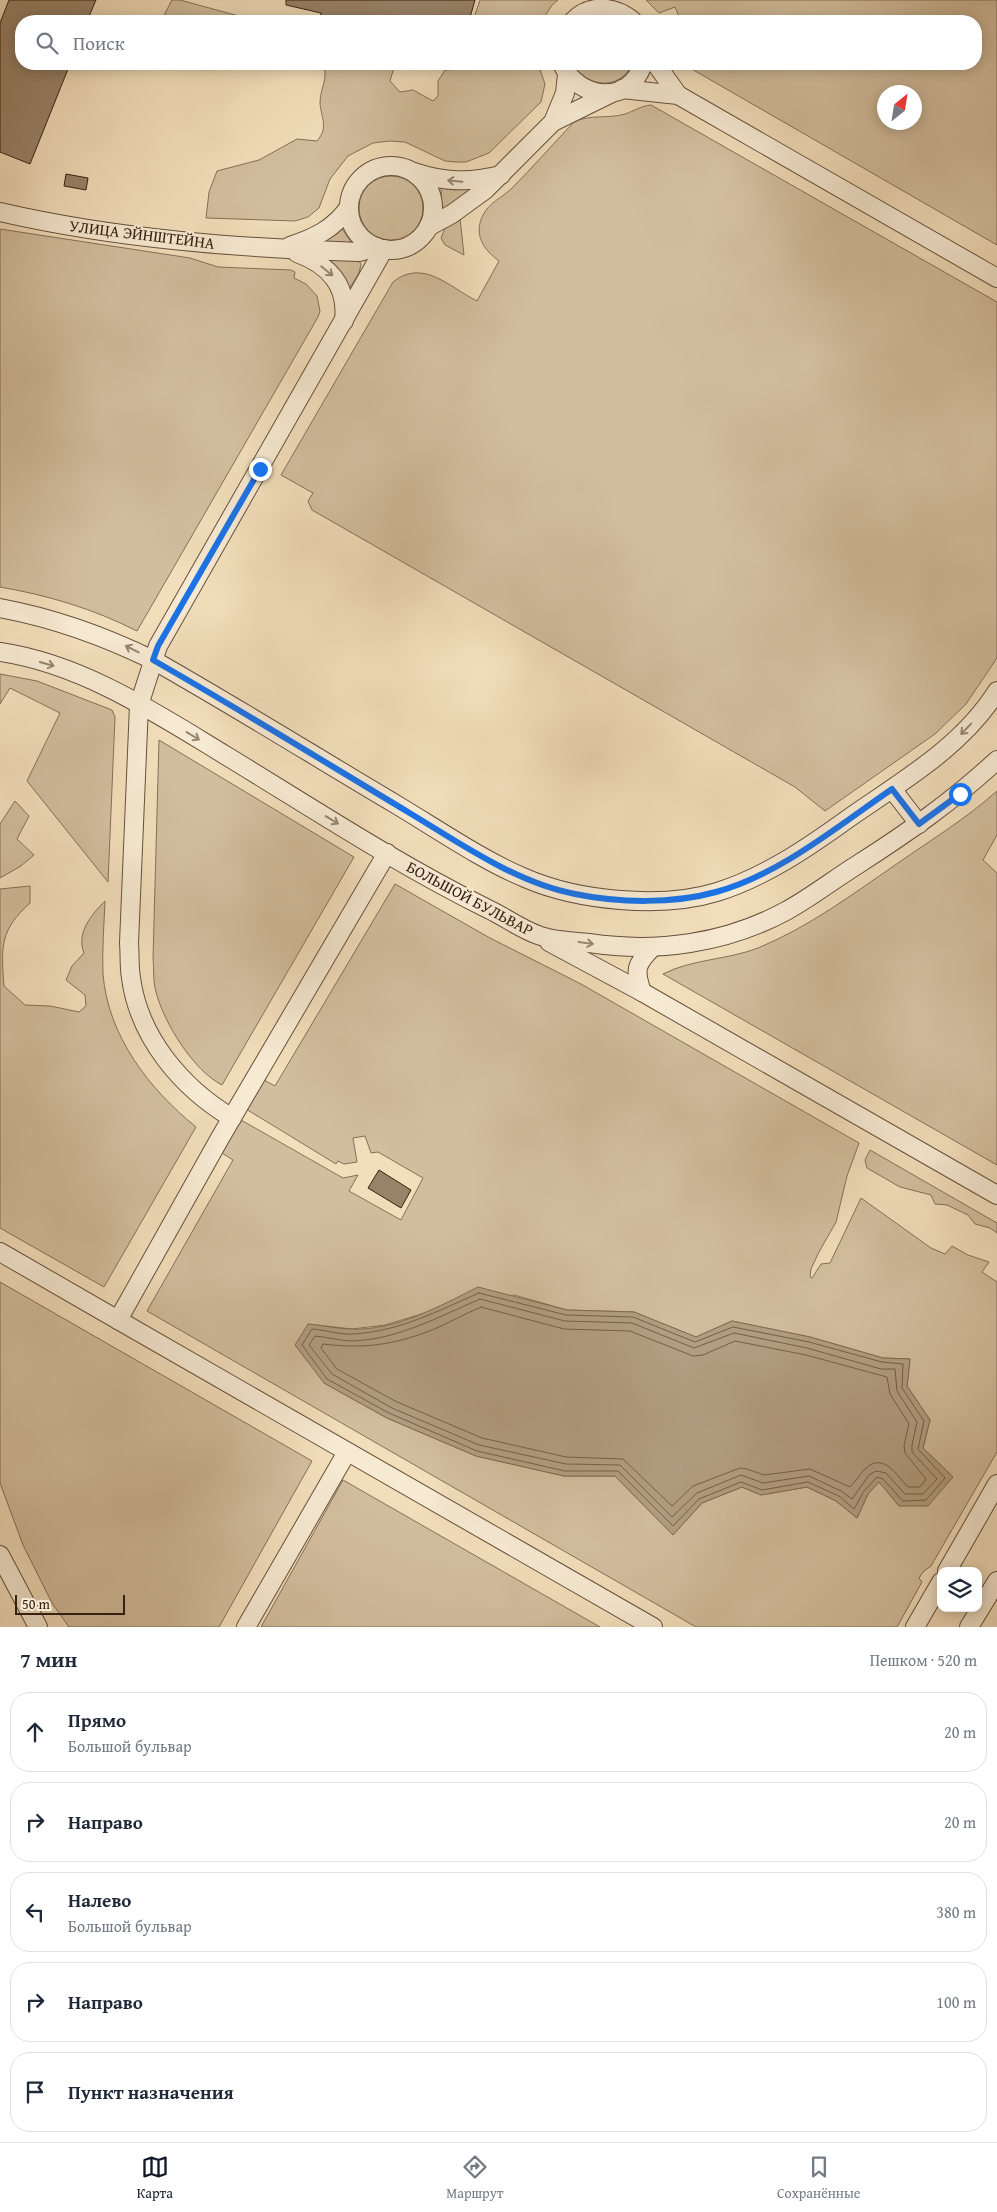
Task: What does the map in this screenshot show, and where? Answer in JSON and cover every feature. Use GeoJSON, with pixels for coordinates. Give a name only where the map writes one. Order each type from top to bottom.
{"type":"FeatureCollection","features":[{"type":"Feature","properties":{"kind":"street"},"geometry":{"type":"LineString","coordinates":[[582,15],[588,11],[600,8],[613,9],[625,15]]}},
{"type":"Feature","properties":{"kind":"street"},"geometry":{"type":"LineString","coordinates":[[553,122],[565,92],[565,70]]}},
{"type":"Feature","properties":{"kind":"street"},"geometry":{"type":"LineString","coordinates":[[566,70],[575,83],[586,90],[599,93],[617,91],[678,95]]}},
{"type":"Feature","properties":{"kind":"street"},"geometry":{"type":"LineString","coordinates":[[349,207],[354,227],[364,239],[381,248],[396,249],[414,243],[428,226],[458,210],[501,174],[553,122],[617,91],[633,81],[639,70]]}},
{"type":"Feature","properties":{"kind":"street"},"geometry":{"type":"LineString","coordinates":[[660,70],[678,95],[997,278]]}},
{"type":"Feature","properties":{"kind":"street"},"geometry":{"type":"LineString","coordinates":[[284,248],[318,236],[332,227],[349,207],[354,187],[369,172],[389,166],[456,182],[471,182],[501,174]]}},
{"type":"Feature","properties":{"kind":"street"},"geometry":{"type":"LineString","coordinates":[[409,170],[418,176],[430,194],[432,205],[428,226]]}},
{"type":"Feature","properties":{"kind":"street","name":"УЛИЦА ЭЙНШТЕЙНА"},"geometry":{"type":"LineString","coordinates":[[0,212],[66,225],[155,238],[358,252],[381,248]]}},
{"type":"Feature","properties":{"kind":"street"},"geometry":{"type":"LineString","coordinates":[[284,248],[318,264],[335,278],[346,304],[344,321]]}},
{"type":"Feature","properties":{"kind":"street"},"geometry":{"type":"LineString","coordinates":[[232,1118],[212,1106],[185,1084],[159,1052],[142,1018],[131,979],[129,943],[139,705],[158,646],[344,321],[381,248]]}},
{"type":"Feature","properties":{"kind":"street"},"geometry":{"type":"LineString","coordinates":[[0,608],[59,621],[111,640],[153,660],[455,840],[525,878],[574,894],[628,900],[672,899],[716,892],[765,872],[830,832],[934,759],[964,732],[988,706],[997,691]]}},
{"type":"Feature","properties":{"kind":"street","name":"БОЛЬШОЙ БУЛЬВАР"},"geometry":{"type":"LineString","coordinates":[[0,652],[55,666],[99,683],[460,895],[539,936],[599,945],[652,948],[710,940],[747,930],[786,911],[919,824],[960,794],[997,760]]}},
{"type":"Feature","properties":{"kind":"street"},"geometry":{"type":"LineString","coordinates":[[892,789],[919,824]]}},
{"type":"Feature","properties":{"kind":"street"},"geometry":{"type":"LineString","coordinates":[[118,1320],[232,1118],[387,853]]}},
{"type":"Feature","properties":{"kind":"street"},"geometry":{"type":"LineString","coordinates":[[539,936],[642,992],[997,1195]]}},
{"type":"Feature","properties":{"kind":"street"},"geometry":{"type":"LineString","coordinates":[[642,992],[636,975],[638,966],[652,948]]}},
{"type":"Feature","properties":{"kind":"street"},"geometry":{"type":"LineString","coordinates":[[0,1252],[653,1627]]}},
{"type":"Feature","properties":{"kind":"street"},"geometry":{"type":"LineString","coordinates":[[246,1627],[347,1452]]}},
{"type":"Feature","properties":{"kind":"street"},"geometry":{"type":"LineString","coordinates":[[949,1567],[997,1484]]}},
{"type":"Feature","properties":{"kind":"street"},"geometry":{"type":"LineString","coordinates":[[0,1555],[38,1627]]}},
{"type":"Feature","properties":{"kind":"street"},"geometry":{"type":"LineString","coordinates":[[969,1627],[997,1581]]}},
{"type":"Feature","properties":{"kind":"street"},"geometry":{"type":"LineString","coordinates":[[915,1627],[937,1589]]}},
{"type":"Feature","properties":{"kind":"shaded area"},"geometry":{"type":"Polygon","coordinates":[[[172,0],[180,0],[235,15],[164,15],[172,0]]]}},
{"type":"Feature","properties":{"kind":"shaded area"},"geometry":{"type":"Polygon","coordinates":[[[480,0],[558,0],[546,15],[475,15],[480,0]]]}},
{"type":"Feature","properties":{"kind":"shaded area"},"geometry":{"type":"Polygon","coordinates":[[[646,0],[997,0],[997,245],[693,70],[982,70],[982,15],[678,15],[675,7],[659,13],[646,0]]]}},
{"type":"Feature","properties":{"kind":"shaded area"},"geometry":{"type":"Polygon","coordinates":[[[325,70],[393,70],[390,81],[400,92],[413,90],[433,101],[438,96],[438,81],[445,70],[540,70],[545,84],[541,102],[489,153],[466,162],[456,162],[445,161],[405,142],[373,143],[348,156],[330,179],[319,208],[308,217],[295,221],[206,218],[209,192],[217,171],[259,160],[297,139],[317,141],[323,131],[320,98],[325,70]]]}},
{"type":"Feature","properties":{"kind":"shaded area"},"geometry":{"type":"Polygon","coordinates":[[[577,70],[629,70],[620,79],[602,83],[585,78],[577,70]]]}},
{"type":"Feature","properties":{"kind":"shaded area"},"geometry":{"type":"Polygon","coordinates":[[[651,105],[997,302],[997,658],[966,704],[935,734],[825,811],[795,787],[312,510],[308,501],[313,493],[281,475],[393,282],[404,275],[425,274],[436,277],[477,301],[499,261],[485,247],[480,235],[480,222],[488,207],[511,189],[574,122],[586,118],[625,114],[651,105]]]}},
{"type":"Feature","properties":{"kind":"shaded area"},"geometry":{"type":"Polygon","coordinates":[[[385,176],[397,176],[414,185],[421,196],[423,208],[421,220],[414,231],[397,240],[385,240],[373,235],[364,226],[359,214],[359,202],[364,190],[373,181],[385,176]]]}},
{"type":"Feature","properties":{"kind":"shaded area"},"geometry":{"type":"Polygon","coordinates":[[[441,188],[454,190],[476,188],[442,210],[441,188]]]}},
{"type":"Feature","properties":{"kind":"shaded area"},"geometry":{"type":"Polygon","coordinates":[[[460,218],[464,255],[445,245],[441,238],[446,226],[460,218]]]}},
{"type":"Feature","properties":{"kind":"shaded area"},"geometry":{"type":"Polygon","coordinates":[[[341,227],[353,245],[322,242],[341,227]]]}},
{"type":"Feature","properties":{"kind":"shaded area"},"geometry":{"type":"Polygon","coordinates":[[[0,229],[190,258],[218,267],[291,270],[295,272],[294,278],[306,284],[317,296],[320,311],[318,317],[137,631],[104,616],[70,604],[0,587],[0,229]]]}},
{"type":"Feature","properties":{"kind":"shaded area"},"geometry":{"type":"Polygon","coordinates":[[[328,258],[358,260],[361,264],[359,273],[349,289],[327,260],[328,258]]]}},
{"type":"Feature","properties":{"kind":"shaded area"},"geometry":{"type":"Polygon","coordinates":[[[0,674],[37,681],[112,710],[115,717],[108,882],[27,781],[60,713],[10,688],[0,704],[0,674]]]}},
{"type":"Feature","properties":{"kind":"shaded area"},"geometry":{"type":"Polygon","coordinates":[[[159,740],[354,857],[222,1085],[211,1078],[190,1057],[181,1044],[166,1018],[155,988],[153,958],[159,740]]]}},
{"type":"Feature","properties":{"kind":"shaded area"},"geometry":{"type":"Polygon","coordinates":[[[997,791],[997,835],[983,860],[997,873],[997,1165],[663,974],[686,965],[746,952],[777,940],[813,920],[949,829],[997,791]]]}},
{"type":"Feature","properties":{"kind":"shaded area"},"geometry":{"type":"Polygon","coordinates":[[[15,801],[29,816],[17,839],[34,855],[21,866],[0,878],[0,824],[15,801]]]}},
{"type":"Feature","properties":{"kind":"shaded area"},"geometry":{"type":"Polygon","coordinates":[[[395,884],[490,938],[581,984],[859,1143],[847,1176],[836,1222],[819,1252],[811,1269],[810,1277],[812,1278],[821,1264],[830,1263],[861,1198],[931,1248],[945,1254],[952,1246],[968,1255],[989,1262],[982,1272],[997,1282],[997,1452],[931,1566],[919,1578],[922,1582],[897,1627],[696,1627],[147,1311],[233,1160],[222,1153],[241,1120],[343,1178],[358,1175],[349,1191],[401,1220],[423,1178],[378,1152],[371,1153],[365,1136],[353,1138],[357,1162],[344,1164],[338,1161],[336,1164],[246,1109],[264,1080],[275,1086],[395,884]],[[514,1295],[425,1313],[385,1325],[352,1329],[308,1324],[324,1383],[387,1418],[476,1456],[564,1476],[615,1476],[673,1535],[702,1503],[742,1487],[761,1495],[807,1487],[836,1501],[857,1518],[868,1494],[879,1481],[899,1506],[953,1477],[923,1448],[930,1420],[907,1386],[910,1359],[883,1358],[810,1337],[732,1321],[696,1337],[634,1312],[567,1310],[514,1295]]]}},
{"type":"Feature","properties":{"kind":"shaded area"},"geometry":{"type":"Polygon","coordinates":[[[30,886],[30,903],[13,922],[5,940],[3,949],[4,986],[25,1005],[50,1006],[79,1012],[86,1006],[85,995],[66,980],[72,966],[84,953],[82,946],[83,931],[90,918],[105,901],[103,974],[113,1019],[122,1040],[147,1078],[162,1096],[196,1127],[104,1287],[0,1228],[0,889],[30,886]]]}},
{"type":"Feature","properties":{"kind":"shaded area"},"geometry":{"type":"Polygon","coordinates":[[[870,1150],[997,1223],[997,1233],[990,1228],[975,1224],[968,1215],[947,1205],[935,1204],[931,1195],[900,1187],[867,1168],[865,1160],[870,1150]]]}},
{"type":"Feature","properties":{"kind":"shaded area"},"geometry":{"type":"Polygon","coordinates":[[[0,1282],[312,1461],[219,1627],[69,1627],[52,1603],[23,1545],[0,1483],[0,1282]]]}},
{"type":"Feature","properties":{"kind":"shaded area"},"geometry":{"type":"Polygon","coordinates":[[[343,1480],[600,1627],[261,1627],[343,1480]]]}},
{"type":"Feature","properties":{"kind":"water"},"geometry":{"type":"Polygon","coordinates":[[[478,1287],[567,1310],[634,1312],[696,1337],[732,1321],[810,1337],[883,1358],[910,1359],[907,1386],[930,1420],[923,1448],[953,1477],[928,1506],[899,1506],[879,1482],[868,1494],[857,1518],[836,1501],[807,1487],[761,1495],[742,1487],[702,1503],[673,1535],[615,1476],[564,1476],[476,1456],[387,1418],[324,1383],[295,1345],[308,1324],[351,1329],[368,1329],[384,1326],[417,1316],[478,1287]]]}},
{"type":"Feature","properties":{"kind":"building"},"geometry":{"type":"Polygon","coordinates":[[[9,0],[96,0],[90,15],[15,15],[15,70],[68,70],[30,164],[0,152],[0,23],[9,0]]]}},
{"type":"Feature","properties":{"kind":"building"},"geometry":{"type":"Polygon","coordinates":[[[286,0],[475,0],[471,15],[321,15],[321,13],[286,5],[286,0]]]}},
{"type":"Feature","properties":{"kind":"building"},"geometry":{"type":"Polygon","coordinates":[[[66,174],[88,178],[86,190],[64,186],[66,174]]]}},
{"type":"Feature","properties":{"kind":"building"},"geometry":{"type":"Polygon","coordinates":[[[379,1170],[411,1190],[401,1208],[368,1188],[379,1170]]]}},
{"type":"Feature","properties":{"kind":"route"},"geometry":{"type":"LineString","coordinates":[[260,469],[158,646],[153,660],[455,840],[525,878],[574,894],[628,900],[672,899],[716,892],[765,872],[830,832],[892,789],[919,824],[960,794]]}}]}
